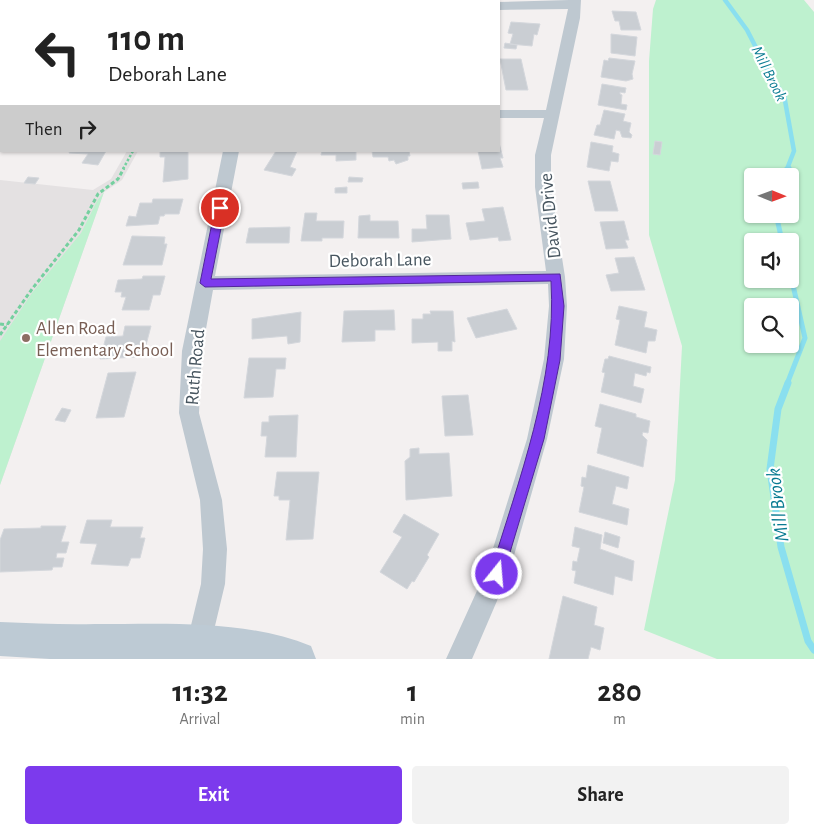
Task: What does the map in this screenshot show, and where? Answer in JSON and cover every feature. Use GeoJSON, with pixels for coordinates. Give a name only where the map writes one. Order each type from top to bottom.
{"type":"FeatureCollection","features":[{"type":"Feature","properties":{"kind":"street"},"geometry":{"type":"LineString","coordinates":[[500,6],[575,2]]}},
{"type":"Feature","properties":{"kind":"street","name":"David Drive"},"geometry":{"type":"LineString","coordinates":[[459,659],[497,574],[537,439],[554,360],[558,306],[556,277],[543,187],[544,155],[574,18],[575,2]]}},
{"type":"Feature","properties":{"kind":"street"},"geometry":{"type":"LineString","coordinates":[[500,114],[552,114]]}},
{"type":"Feature","properties":{"kind":"street","name":"Ruth Road"},"geometry":{"type":"LineString","coordinates":[[200,642],[213,584],[215,549],[210,500],[189,413],[192,351],[230,152]]}},
{"type":"Feature","properties":{"kind":"street","name":"Deborah Lane"},"geometry":{"type":"LineString","coordinates":[[205,283],[556,277]]}},
{"type":"Feature","properties":{"kind":"street"},"geometry":{"type":"LineString","coordinates":[[0,638],[109,650],[200,642],[279,653],[298,659]]}},
{"type":"Feature","properties":{"kind":"path"},"geometry":{"type":"LineString","coordinates":[[0,335],[32,289],[79,230],[98,194],[118,179],[132,152]]}},
{"type":"Feature","properties":{"kind":"path"},"geometry":{"type":"LineString","coordinates":[[0,324],[7,325]]}},
{"type":"Feature","properties":{"kind":"shaded area","name":"Allen Road Elementary School"},"geometry":{"type":"Polygon","coordinates":[[[126,152],[137,152],[122,180],[104,192],[0,485],[0,180],[93,190],[111,179],[126,152]]]}},
{"type":"Feature","properties":{"kind":"green space"},"geometry":{"type":"Polygon","coordinates":[[[656,0],[804,0],[814,12],[814,659],[717,659],[644,630],[675,480],[682,346],[649,235],[649,61],[653,9],[656,0]]]}},
{"type":"Feature","properties":{"kind":"green space"},"geometry":{"type":"Polygon","coordinates":[[[104,192],[0,485],[0,341],[32,293],[81,233],[97,201],[104,192]]]}},
{"type":"Feature","properties":{"kind":"building"},"geometry":{"type":"Polygon","coordinates":[[[612,11],[636,12],[641,30],[621,30],[619,21],[615,21],[612,11]]]}},
{"type":"Feature","properties":{"kind":"building"},"geometry":{"type":"Polygon","coordinates":[[[511,22],[540,24],[537,35],[534,34],[532,46],[510,44],[513,34],[508,33],[511,22]]]}},
{"type":"Feature","properties":{"kind":"building"},"geometry":{"type":"Polygon","coordinates":[[[611,34],[637,37],[635,56],[611,53],[611,34]]]}},
{"type":"Feature","properties":{"kind":"building"},"geometry":{"type":"Polygon","coordinates":[[[505,43],[517,45],[516,49],[504,48],[505,43]]]}},
{"type":"Feature","properties":{"kind":"building"},"geometry":{"type":"Polygon","coordinates":[[[609,58],[635,61],[632,74],[633,79],[626,81],[601,77],[604,60],[608,61],[609,58]]]}},
{"type":"Feature","properties":{"kind":"building"},"geometry":{"type":"Polygon","coordinates":[[[500,59],[521,59],[528,90],[506,90],[500,59]]]}},
{"type":"Feature","properties":{"kind":"building"},"geometry":{"type":"Polygon","coordinates":[[[602,84],[626,88],[625,93],[620,92],[620,94],[622,95],[621,104],[627,105],[626,110],[598,105],[602,84]]]}},
{"type":"Feature","properties":{"kind":"building"},"geometry":{"type":"Polygon","coordinates":[[[604,110],[625,114],[623,121],[631,123],[629,132],[632,135],[631,138],[622,137],[620,131],[616,130],[614,139],[594,135],[597,125],[600,125],[604,110]]]}},
{"type":"Feature","properties":{"kind":"building"},"geometry":{"type":"Polygon","coordinates":[[[655,141],[662,142],[660,155],[653,154],[655,141]]]}},
{"type":"Feature","properties":{"kind":"building"},"geometry":{"type":"Polygon","coordinates":[[[591,142],[613,146],[612,152],[619,154],[618,162],[611,161],[609,171],[587,167],[591,142]]]}},
{"type":"Feature","properties":{"kind":"building"},"geometry":{"type":"Polygon","coordinates":[[[500,147],[503,158],[500,158],[503,167],[482,169],[478,152],[500,152],[500,147]]]}},
{"type":"Feature","properties":{"kind":"building"},"geometry":{"type":"Polygon","coordinates":[[[105,152],[98,165],[82,163],[88,154],[69,153],[105,152]]]}},
{"type":"Feature","properties":{"kind":"building"},"geometry":{"type":"Polygon","coordinates":[[[160,152],[188,152],[188,179],[163,182],[165,157],[160,157],[160,152]]]}},
{"type":"Feature","properties":{"kind":"building"},"geometry":{"type":"Polygon","coordinates":[[[275,152],[297,152],[290,167],[296,169],[292,176],[264,170],[275,152]]]}},
{"type":"Feature","properties":{"kind":"building"},"geometry":{"type":"Polygon","coordinates":[[[322,152],[356,152],[356,160],[336,161],[336,155],[321,155],[322,152]]]}},
{"type":"Feature","properties":{"kind":"building"},"geometry":{"type":"Polygon","coordinates":[[[372,152],[409,152],[410,156],[408,156],[408,160],[396,164],[394,160],[389,161],[388,157],[373,157],[372,152]]]}},
{"type":"Feature","properties":{"kind":"building"},"geometry":{"type":"Polygon","coordinates":[[[28,177],[39,178],[35,184],[24,183],[28,177]]]}},
{"type":"Feature","properties":{"kind":"building"},"geometry":{"type":"Polygon","coordinates":[[[349,177],[363,178],[362,182],[348,182],[349,177]]]}},
{"type":"Feature","properties":{"kind":"building"},"geometry":{"type":"Polygon","coordinates":[[[588,181],[610,181],[618,211],[595,211],[588,181]]]}},
{"type":"Feature","properties":{"kind":"building"},"geometry":{"type":"Polygon","coordinates":[[[478,182],[479,188],[463,189],[462,183],[478,182]]]}},
{"type":"Feature","properties":{"kind":"building"},"geometry":{"type":"Polygon","coordinates":[[[347,187],[347,193],[335,193],[335,188],[347,187]]]}},
{"type":"Feature","properties":{"kind":"building"},"geometry":{"type":"Polygon","coordinates":[[[153,199],[183,199],[179,214],[160,216],[158,224],[126,226],[129,216],[136,217],[140,203],[152,203],[153,199]]]}},
{"type":"Feature","properties":{"kind":"building"},"geometry":{"type":"Polygon","coordinates":[[[503,207],[511,240],[499,241],[498,237],[470,240],[466,223],[485,221],[482,209],[503,207]]]}},
{"type":"Feature","properties":{"kind":"building"},"geometry":{"type":"Polygon","coordinates":[[[305,213],[317,213],[316,221],[344,221],[343,238],[301,241],[305,213]]]}},
{"type":"Feature","properties":{"kind":"building"},"geometry":{"type":"Polygon","coordinates":[[[370,215],[370,221],[398,221],[399,238],[358,238],[359,216],[370,215]]]}},
{"type":"Feature","properties":{"kind":"building"},"geometry":{"type":"Polygon","coordinates":[[[426,215],[449,215],[451,239],[412,242],[412,229],[427,229],[426,215]]]}},
{"type":"Feature","properties":{"kind":"building"},"geometry":{"type":"Polygon","coordinates":[[[624,221],[629,240],[625,240],[628,248],[606,249],[600,222],[624,221]]]}},
{"type":"Feature","properties":{"kind":"building"},"geometry":{"type":"Polygon","coordinates":[[[290,227],[289,243],[246,243],[249,228],[290,227]]]}},
{"type":"Feature","properties":{"kind":"building"},"geometry":{"type":"Polygon","coordinates":[[[132,236],[165,237],[164,244],[167,244],[162,265],[123,265],[132,236]]]}},
{"type":"Feature","properties":{"kind":"building"},"geometry":{"type":"Polygon","coordinates":[[[634,257],[645,290],[611,291],[606,275],[619,273],[615,258],[634,257]]]}},
{"type":"Feature","properties":{"kind":"building"},"geometry":{"type":"Polygon","coordinates":[[[143,276],[165,276],[160,295],[153,295],[149,310],[122,310],[126,297],[121,297],[122,292],[115,292],[118,280],[142,279],[143,276]]]}},
{"type":"Feature","properties":{"kind":"building"},"geometry":{"type":"Polygon","coordinates":[[[619,306],[647,312],[644,327],[657,330],[655,341],[648,341],[646,353],[615,345],[620,320],[616,319],[619,306]]]}},
{"type":"Feature","properties":{"kind":"building"},"geometry":{"type":"Polygon","coordinates":[[[507,309],[517,329],[476,338],[467,318],[507,309]]]}},
{"type":"Feature","properties":{"kind":"building"},"geometry":{"type":"Polygon","coordinates":[[[394,310],[395,330],[375,330],[375,341],[342,342],[344,311],[394,310]]]}},
{"type":"Feature","properties":{"kind":"building"},"geometry":{"type":"Polygon","coordinates":[[[430,311],[453,311],[455,342],[452,341],[452,351],[438,351],[438,342],[412,343],[412,319],[423,319],[423,314],[431,314],[430,311]]]}},
{"type":"Feature","properties":{"kind":"building"},"geometry":{"type":"Polygon","coordinates":[[[301,312],[300,342],[288,344],[287,336],[252,339],[252,319],[301,312]]]}},
{"type":"Feature","properties":{"kind":"building"},"geometry":{"type":"Polygon","coordinates":[[[125,326],[151,326],[146,345],[140,345],[137,357],[100,359],[106,337],[123,336],[125,326]]]}},
{"type":"Feature","properties":{"kind":"building"},"geometry":{"type":"Polygon","coordinates":[[[609,356],[651,367],[650,373],[647,372],[646,376],[635,373],[633,386],[644,389],[641,403],[601,392],[605,373],[602,372],[605,359],[608,359],[609,356]]]}},
{"type":"Feature","properties":{"kind":"building"},"geometry":{"type":"Polygon","coordinates":[[[249,358],[286,358],[285,369],[276,369],[273,397],[244,398],[249,358]]]}},
{"type":"Feature","properties":{"kind":"building"},"geometry":{"type":"Polygon","coordinates":[[[136,372],[124,417],[96,418],[108,373],[136,372]]]}},
{"type":"Feature","properties":{"kind":"building"},"geometry":{"type":"Polygon","coordinates":[[[468,395],[473,435],[445,436],[442,396],[468,395]]]}},
{"type":"Feature","properties":{"kind":"building"},"geometry":{"type":"Polygon","coordinates":[[[600,404],[636,414],[636,417],[650,421],[648,433],[643,432],[642,435],[647,440],[643,467],[597,453],[602,428],[595,426],[600,404]]]}},
{"type":"Feature","properties":{"kind":"building"},"geometry":{"type":"Polygon","coordinates":[[[62,408],[71,410],[65,422],[55,420],[62,408]]]}},
{"type":"Feature","properties":{"kind":"building"},"geometry":{"type":"Polygon","coordinates":[[[298,415],[296,457],[265,457],[267,436],[261,436],[262,422],[269,422],[269,416],[298,415]]]}},
{"type":"Feature","properties":{"kind":"building"},"geometry":{"type":"Polygon","coordinates":[[[419,448],[419,454],[449,453],[452,496],[406,500],[405,461],[410,457],[410,449],[419,448]]]}},
{"type":"Feature","properties":{"kind":"building"},"geometry":{"type":"Polygon","coordinates":[[[588,465],[629,477],[627,489],[616,486],[612,504],[629,509],[627,525],[579,512],[584,487],[581,486],[582,477],[586,478],[588,465]]]}},
{"type":"Feature","properties":{"kind":"building"},"geometry":{"type":"Polygon","coordinates":[[[277,472],[319,472],[313,539],[286,540],[290,500],[279,500],[279,496],[274,496],[277,472]]]}},
{"type":"Feature","properties":{"kind":"building"},"geometry":{"type":"Polygon","coordinates":[[[404,514],[439,534],[427,555],[429,557],[414,582],[412,581],[407,589],[380,572],[402,537],[393,532],[404,514]]]}},
{"type":"Feature","properties":{"kind":"building"},"geometry":{"type":"Polygon","coordinates":[[[87,520],[112,520],[110,527],[143,527],[140,538],[145,538],[140,558],[131,558],[128,566],[91,564],[97,544],[80,543],[87,520]]]}},
{"type":"Feature","properties":{"kind":"building"},"geometry":{"type":"Polygon","coordinates":[[[41,526],[66,526],[61,542],[69,542],[66,553],[57,553],[56,558],[64,558],[62,567],[53,567],[52,570],[0,572],[0,540],[4,529],[41,528],[41,526]]]}},
{"type":"Feature","properties":{"kind":"building"},"geometry":{"type":"Polygon","coordinates":[[[575,527],[602,535],[600,549],[634,561],[632,581],[615,576],[613,595],[574,583],[576,571],[572,570],[573,561],[577,562],[580,548],[572,546],[575,527]]]}},
{"type":"Feature","properties":{"kind":"building"},"geometry":{"type":"Polygon","coordinates":[[[605,532],[620,537],[618,548],[603,543],[605,532]]]}},
{"type":"Feature","properties":{"kind":"building"},"geometry":{"type":"Polygon","coordinates":[[[563,596],[597,607],[594,625],[604,628],[600,650],[591,647],[588,659],[549,659],[563,596]]]}},
{"type":"Feature","properties":{"kind":"waterway","name":"Mill Brook"},"geometry":{"type":"LineString","coordinates":[[725,0],[747,30],[772,79],[784,95],[794,151],[787,168]]}},
{"type":"Feature","properties":{"kind":"waterway","name":"Mill Brook"},"geometry":{"type":"LineString","coordinates":[[778,223],[780,233]]}},
{"type":"Feature","properties":{"kind":"waterway","name":"Mill Brook"},"geometry":{"type":"LineString","coordinates":[[787,384],[805,338],[794,288]]}},
{"type":"Feature","properties":{"kind":"waterway","name":"Mill Brook"},"geometry":{"type":"LineString","coordinates":[[788,383],[778,409],[770,469],[781,547],[808,641],[814,650]]}},
{"type":"Feature","properties":{"kind":"place","name":"Allen Road Elementary School"},"geometry":{"type":"Point","coordinates":[26,338]}},
{"type":"Feature","properties":{"kind":"route"},"geometry":{"type":"LineString","coordinates":[[220,208],[205,283],[556,277],[558,306],[554,360],[537,439],[497,574]]}}]}
